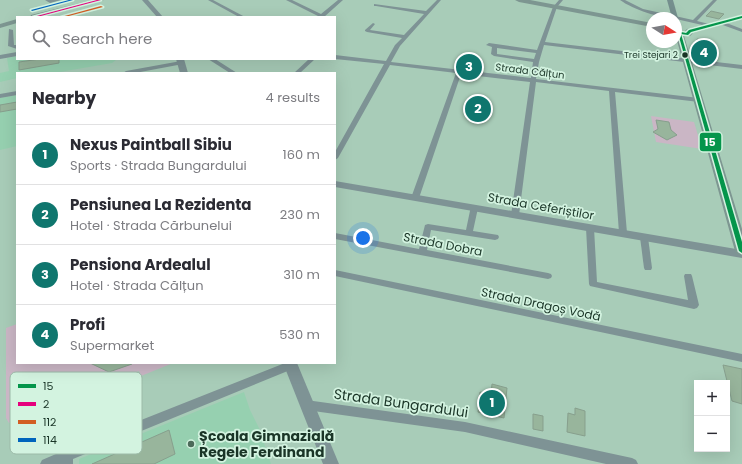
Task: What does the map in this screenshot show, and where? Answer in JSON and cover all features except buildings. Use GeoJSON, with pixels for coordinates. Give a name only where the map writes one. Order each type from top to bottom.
{"type":"FeatureCollection","features":[{"type":"Feature","properties":{"kind":"main road"},"geometry":{"type":"LineString","coordinates":[[38,16],[100,0]]}},
{"type":"Feature","properties":{"kind":"main road"},"geometry":{"type":"LineString","coordinates":[[519,0],[646,24]]}},
{"type":"Feature","properties":{"kind":"main road"},"geometry":{"type":"LineString","coordinates":[[670,0],[673,12]]}},
{"type":"Feature","properties":{"kind":"main road"},"geometry":{"type":"LineString","coordinates":[[682,29],[689,33],[690,31],[742,18]]}},
{"type":"Feature","properties":{"kind":"main road"},"geometry":{"type":"LineString","coordinates":[[1,24],[16,21]]}},
{"type":"Feature","properties":{"kind":"main road"},"geometry":{"type":"LineString","coordinates":[[682,44],[740,235],[742,252]]}},
{"type":"Feature","properties":{"kind":"street"},"geometry":{"type":"LineString","coordinates":[[47,0],[49,2],[59,0]]}},
{"type":"Feature","properties":{"kind":"street"},"geometry":{"type":"LineString","coordinates":[[145,0],[159,16]]}},
{"type":"Feature","properties":{"kind":"street"},"geometry":{"type":"LineString","coordinates":[[210,0],[241,16]]}},
{"type":"Feature","properties":{"kind":"street"},"geometry":{"type":"LineString","coordinates":[[288,0],[321,16],[341,0]]}},
{"type":"Feature","properties":{"kind":"street"},"geometry":{"type":"LineString","coordinates":[[336,156],[398,45],[439,0]]}},
{"type":"Feature","properties":{"kind":"street"},"geometry":{"type":"LineString","coordinates":[[516,215],[536,61],[555,7],[561,0]]}},
{"type":"Feature","properties":{"kind":"street"},"geometry":{"type":"LineString","coordinates":[[622,0],[647,12]]}},
{"type":"Feature","properties":{"kind":"street"},"geometry":{"type":"LineString","coordinates":[[694,22],[715,0]]}},
{"type":"Feature","properties":{"kind":"street"},"geometry":{"type":"LineString","coordinates":[[376,5],[427,13]]}},
{"type":"Feature","properties":{"kind":"street"},"geometry":{"type":"LineString","coordinates":[[682,24],[694,22],[711,26]]}},
{"type":"Feature","properties":{"kind":"street"},"geometry":{"type":"LineString","coordinates":[[722,23],[742,31]]}},
{"type":"Feature","properties":{"kind":"street"},"geometry":{"type":"LineString","coordinates":[[1,24],[14,29],[11,46],[16,47]]}},
{"type":"Feature","properties":{"kind":"street"},"geometry":{"type":"LineString","coordinates":[[373,24],[367,31],[405,37]]}},
{"type":"Feature","properties":{"kind":"street"},"geometry":{"type":"LineString","coordinates":[[542,43],[742,67]]}},
{"type":"Feature","properties":{"kind":"street"},"geometry":{"type":"LineString","coordinates":[[488,45],[539,52]]}},
{"type":"Feature","properties":{"kind":"street"},"geometry":{"type":"LineString","coordinates":[[495,47],[494,54],[496,55],[536,61]]}},
{"type":"Feature","properties":{"kind":"street"},"geometry":{"type":"LineString","coordinates":[[0,57],[16,54]]}},
{"type":"Feature","properties":{"kind":"street","name":"Strada Călțun"},"geometry":{"type":"LineString","coordinates":[[336,57],[699,100]]}},
{"type":"Feature","properties":{"kind":"street"},"geometry":{"type":"LineString","coordinates":[[213,60],[232,72]]}},
{"type":"Feature","properties":{"kind":"street"},"geometry":{"type":"LineString","coordinates":[[298,72],[311,60]]}},
{"type":"Feature","properties":{"kind":"street"},"geometry":{"type":"LineString","coordinates":[[130,72],[180,61],[184,72]]}},
{"type":"Feature","properties":{"kind":"street"},"geometry":{"type":"LineString","coordinates":[[414,198],[459,72]]}},
{"type":"Feature","properties":{"kind":"street"},"geometry":{"type":"LineString","coordinates":[[612,90],[623,233]]}},
{"type":"Feature","properties":{"kind":"street"},"geometry":{"type":"LineString","coordinates":[[0,96],[16,93]]}},
{"type":"Feature","properties":{"kind":"street","name":"Strada Ceferiștilor"},"geometry":{"type":"LineString","coordinates":[[336,184],[590,228],[742,252]]}},
{"type":"Feature","properties":{"kind":"street"},"geometry":{"type":"LineString","coordinates":[[469,233],[474,208]]}},
{"type":"Feature","properties":{"kind":"street"},"geometry":{"type":"LineString","coordinates":[[422,253],[428,227],[495,237]]}},
{"type":"Feature","properties":{"kind":"street"},"geometry":{"type":"LineString","coordinates":[[590,228],[593,284],[694,305],[688,276]]}},
{"type":"Feature","properties":{"kind":"street","name":"Strada Dobra"},"geometry":{"type":"LineString","coordinates":[[336,236],[548,276]]}},
{"type":"Feature","properties":{"kind":"street"},"geometry":{"type":"LineString","coordinates":[[644,237],[648,268]]}},
{"type":"Feature","properties":{"kind":"street","name":"Strada Dragoș Vodă"},"geometry":{"type":"LineString","coordinates":[[336,273],[742,358]]}},
{"type":"Feature","properties":{"kind":"street"},"geometry":{"type":"LineString","coordinates":[[142,427],[291,364],[306,405],[331,464]]}},
{"type":"Feature","properties":{"kind":"street","name":"Strada Bungardului"},"geometry":{"type":"LineString","coordinates":[[306,405],[465,427],[632,464]]}},
{"type":"Feature","properties":{"kind":"street"},"geometry":{"type":"LineString","coordinates":[[46,464],[67,459],[79,454]]}},
{"type":"Feature","properties":{"kind":"shaded area"},"geometry":{"type":"Polygon","coordinates":[[[16,56],[16,60],[116,60],[112,63],[60,72],[16,72],[16,78],[0,82],[0,73],[9,71],[7,58],[16,56]]]}},
{"type":"Feature","properties":{"kind":"shaded area"},"geometry":{"type":"Polygon","coordinates":[[[16,95],[16,146],[0,150],[0,98],[16,95]]]}},
{"type":"Feature","properties":{"kind":"shaded area"},"geometry":{"type":"Polygon","coordinates":[[[651,116],[694,122],[702,149],[656,142],[651,116]]]}},
{"type":"Feature","properties":{"kind":"shaded area"},"geometry":{"type":"Polygon","coordinates":[[[16,324],[16,364],[171,364],[142,376],[142,372],[139,371],[10,372],[9,423],[6,418],[6,328],[16,324]]]}},
{"type":"Feature","properties":{"kind":"shaded area","name":"Școala Gimnazială Regele Ferdinand"},"geometry":{"type":"Polygon","coordinates":[[[244,392],[250,410],[259,428],[271,464],[79,464],[79,459],[91,454],[142,454],[142,433],[244,392]]]}},
{"type":"Feature","properties":{"kind":"transit line","name":"114"},"geometry":{"type":"LineString","coordinates":[[32,10],[72,0]]}},
{"type":"Feature","properties":{"kind":"transit line","name":"2"},"geometry":{"type":"LineString","coordinates":[[38,16],[100,0]]}},
{"type":"Feature","properties":{"kind":"transit line","name":"112"},"geometry":{"type":"LineString","coordinates":[[66,16],[102,7]]}},
{"type":"Feature","properties":{"kind":"transit line","name":"15"},"geometry":{"type":"LineString","coordinates":[[682,33],[687,34],[690,31],[742,17]]}},
{"type":"Feature","properties":{"kind":"transit line","name":"15"},"geometry":{"type":"LineString","coordinates":[[682,43],[742,251]]}},
{"type":"Feature","properties":{"kind":"place","name":"Profi"},"geometry":{"type":"Point","coordinates":[704,53]}},
{"type":"Feature","properties":{"kind":"place","name":"Trei Stejari 2"},"geometry":{"type":"Point","coordinates":[685,55]}},
{"type":"Feature","properties":{"kind":"place","name":"Pensiona Ardealul"},"geometry":{"type":"Point","coordinates":[469,67]}},
{"type":"Feature","properties":{"kind":"place","name":"Pensiunea La Rezidenta"},"geometry":{"type":"Point","coordinates":[478,109]}},
{"type":"Feature","properties":{"kind":"place","name":"Nexus Paintball Sibiu"},"geometry":{"type":"Point","coordinates":[492,403]}},
{"type":"Feature","properties":{"kind":"place","name":"Școala Gimnazială Regele Ferdinand"},"geometry":{"type":"Point","coordinates":[191,444]}}]}
